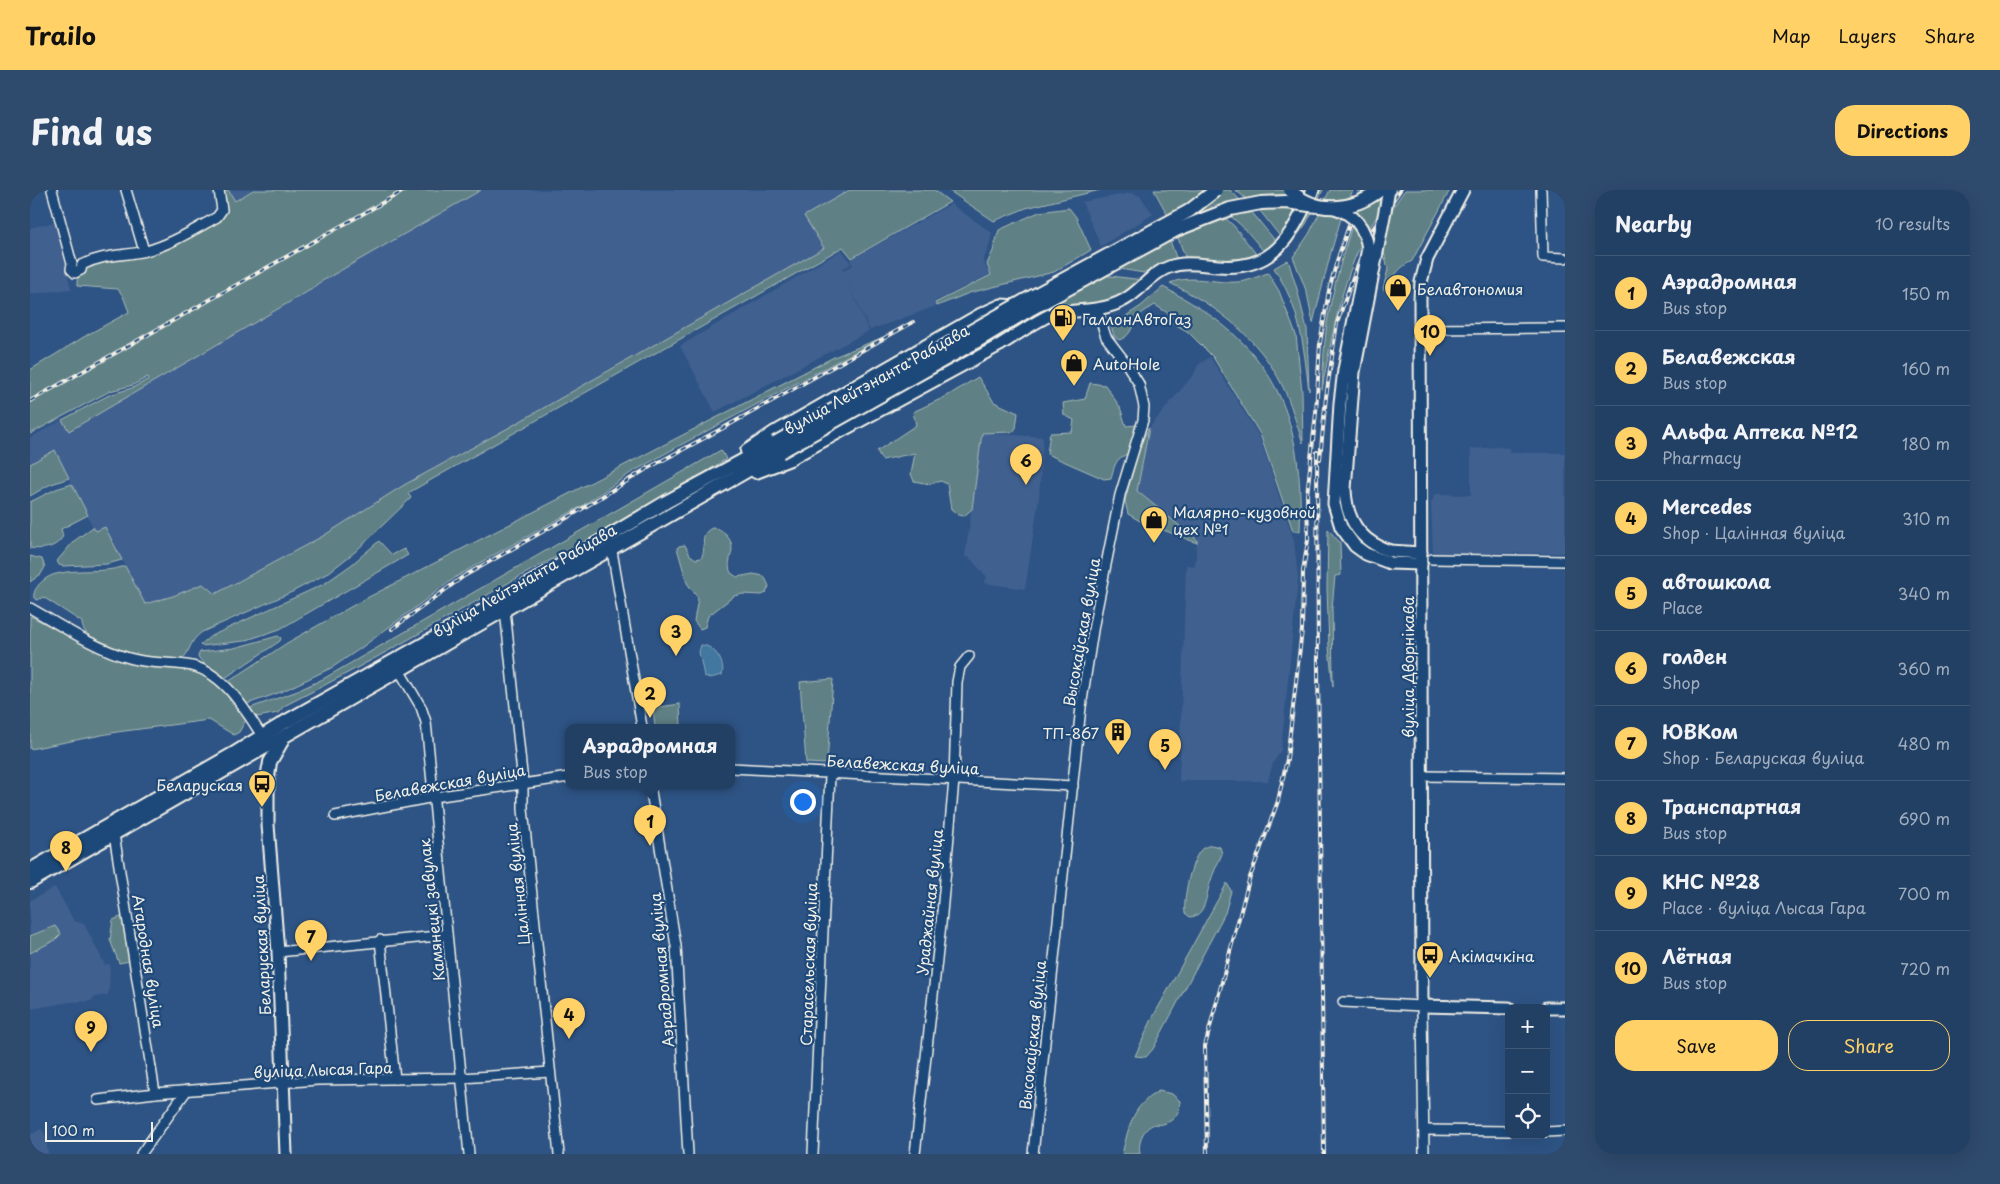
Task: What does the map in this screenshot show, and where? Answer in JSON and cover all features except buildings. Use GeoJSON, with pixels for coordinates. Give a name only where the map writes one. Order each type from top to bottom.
{"type":"FeatureCollection","features":[{"type":"Feature","properties":{"kind":"highway","name":"вуліца Лейтэнанта Рабцава"},"geometry":{"type":"LineString","coordinates":[[30,870],[264,742],[502,600],[732,478],[780,446],[1024,301],[1189,211],[1216,190]]}},
{"type":"Feature","properties":{"kind":"highway"},"geometry":{"type":"LineString","coordinates":[[1290,190],[1305,201],[1317,206]]}},
{"type":"Feature","properties":{"kind":"highway","name":"вуліца Лейтэнанта Рабцава"},"geometry":{"type":"LineString","coordinates":[[30,882],[238,764],[264,742],[286,736],[505,610],[713,476],[780,446],[972,344],[1029,310],[1176,230],[1230,209],[1260,203],[1286,202],[1335,208],[1352,206],[1369,199],[1380,190]]}},
{"type":"Feature","properties":{"kind":"highway"},"geometry":{"type":"LineString","coordinates":[[268,777],[270,762],[286,736]]}},
{"type":"Feature","properties":{"kind":"highway"},"geometry":{"type":"LineString","coordinates":[[238,764],[248,761],[257,763],[264,768],[268,777]]}},
{"type":"Feature","properties":{"kind":"main road"},"geometry":{"type":"LineString","coordinates":[[1097,309],[1112,306],[1124,300],[1161,270],[1181,263],[1231,267],[1249,264],[1264,258],[1282,245],[1290,235],[1313,190]]}},
{"type":"Feature","properties":{"kind":"main road"},"geometry":{"type":"LineString","coordinates":[[1389,190],[1354,372],[1345,502],[1353,524],[1369,542],[1390,551],[1421,559]]}},
{"type":"Feature","properties":{"kind":"main road","name":"вуліца Дворнікава"},"geometry":{"type":"LineString","coordinates":[[1422,1006],[1420,298],[1424,268],[1463,190]]}},
{"type":"Feature","properties":{"kind":"main road"},"geometry":{"type":"LineString","coordinates":[[1335,208],[1350,215],[1357,222],[1367,239],[1368,248],[1344,370],[1339,413],[1334,504],[1341,527],[1355,546],[1377,560],[1390,563],[1421,559]]}},
{"type":"Feature","properties":{"kind":"main road","name":"вуліца Лейтэнанта Рабцава"},"geometry":{"type":"LineString","coordinates":[[780,446],[944,335],[1000,305],[1097,309]]}},
{"type":"Feature","properties":{"kind":"main road","name":"вуліца Лейтэнанта Рабцава"},"geometry":{"type":"LineString","coordinates":[[780,446],[960,366],[1054,313],[1097,309]]}},
{"type":"Feature","properties":{"kind":"main road"},"geometry":{"type":"LineString","coordinates":[[981,314],[974,325],[975,334],[979,342],[985,347],[1000,345]]}},
{"type":"Feature","properties":{"kind":"main road"},"geometry":{"type":"LineString","coordinates":[[944,335],[958,335],[965,342],[967,356],[960,366]]}},
{"type":"Feature","properties":{"kind":"main road","name":"Беларуская вуліца"},"geometry":{"type":"LineString","coordinates":[[264,742],[268,777],[270,845],[278,952],[286,1154]]}},
{"type":"Feature","properties":{"kind":"main road"},"geometry":{"type":"LineString","coordinates":[[1422,1006],[1505,1008]]}},
{"type":"Feature","properties":{"kind":"main road"},"geometry":{"type":"LineString","coordinates":[[1550,1008],[1565,1008]]}},
{"type":"Feature","properties":{"kind":"street"},"geometry":{"type":"LineString","coordinates":[[52,190],[77,264],[100,257],[144,251],[174,240],[214,220],[220,214],[222,206],[219,190]]}},
{"type":"Feature","properties":{"kind":"street"},"geometry":{"type":"LineString","coordinates":[[126,190],[144,251]]}},
{"type":"Feature","properties":{"kind":"street"},"geometry":{"type":"LineString","coordinates":[[1541,190],[1543,257],[1565,258]]}},
{"type":"Feature","properties":{"kind":"street","name":"Высокаўская вуліца"},"geometry":{"type":"LineString","coordinates":[[1033,1154],[1081,707],[1094,624],[1120,495],[1141,431],[1143,414],[1142,394],[1136,379],[1126,362],[1106,337],[1097,309]]}},
{"type":"Feature","properties":{"kind":"street"},"geometry":{"type":"LineString","coordinates":[[1420,330],[1565,328]]}},
{"type":"Feature","properties":{"kind":"street"},"geometry":{"type":"LineString","coordinates":[[611,542],[641,724]]}},
{"type":"Feature","properties":{"kind":"street"},"geometry":{"type":"LineString","coordinates":[[1432,559],[1565,562]]}},
{"type":"Feature","properties":{"kind":"street"},"geometry":{"type":"LineString","coordinates":[[30,608],[115,654],[144,662],[184,664],[206,670],[219,680],[244,708],[264,742]]}},
{"type":"Feature","properties":{"kind":"street","name":"Цалінная вуліца"},"geometry":{"type":"LineString","coordinates":[[505,610],[523,783],[523,809],[559,1154]]}},
{"type":"Feature","properties":{"kind":"street","name":"Ураджайная вуліца"},"geometry":{"type":"LineString","coordinates":[[915,1154],[941,924],[954,780],[957,682],[960,667],[969,656]]}},
{"type":"Feature","properties":{"kind":"street","name":"Камянецкі завулак"},"geometry":{"type":"LineString","coordinates":[[399,670],[421,707],[426,722],[469,1154]]}},
{"type":"Feature","properties":{"kind":"street","name":"Белавежская вуліца"},"geometry":{"type":"LineString","coordinates":[[735,768],[830,775],[1073,786]]}},
{"type":"Feature","properties":{"kind":"street","name":"Старасельская вуліца"},"geometry":{"type":"LineString","coordinates":[[813,1154],[830,775]]}},
{"type":"Feature","properties":{"kind":"street"},"geometry":{"type":"LineString","coordinates":[[1422,776],[1565,778]]}},
{"type":"Feature","properties":{"kind":"street","name":"Белавежская вуліца"},"geometry":{"type":"LineString","coordinates":[[335,816],[523,783],[565,778]]}},
{"type":"Feature","properties":{"kind":"street","name":"Аэрадромная вуліца"},"geometry":{"type":"LineString","coordinates":[[651,789],[676,946],[688,1154]]}},
{"type":"Feature","properties":{"kind":"street","name":"Агародная вуліца"},"geometry":{"type":"LineString","coordinates":[[114,834],[155,1093]]}},
{"type":"Feature","properties":{"kind":"street"},"geometry":{"type":"LineString","coordinates":[[278,952],[380,940],[447,935]]}},
{"type":"Feature","properties":{"kind":"street"},"geometry":{"type":"LineString","coordinates":[[380,940],[395,1080]]}},
{"type":"Feature","properties":{"kind":"street"},"geometry":{"type":"LineString","coordinates":[[1343,1002],[1422,1006]]}},
{"type":"Feature","properties":{"kind":"street","name":"вуліца Дворнікава"},"geometry":{"type":"LineString","coordinates":[[1422,1006],[1424,1154]]}},
{"type":"Feature","properties":{"kind":"street","name":"вуліца Лысая Гара"},"geometry":{"type":"LineString","coordinates":[[98,1100],[187,1090],[318,1080],[462,1078],[550,1072]]}},
{"type":"Feature","properties":{"kind":"street"},"geometry":{"type":"LineString","coordinates":[[141,1154],[187,1090]]}},
{"type":"Feature","properties":{"kind":"street"},"geometry":{"type":"LineString","coordinates":[[1424,1130],[1505,1132]]}},
{"type":"Feature","properties":{"kind":"street"},"geometry":{"type":"LineString","coordinates":[[1550,1132],[1565,1132]]}},
{"type":"Feature","properties":{"kind":"shaded area"},"geometry":{"type":"Polygon","coordinates":[[[228,190],[253,190],[234,201],[228,190]]]}},
{"type":"Feature","properties":{"kind":"shaded area"},"geometry":{"type":"Polygon","coordinates":[[[481,190],[850,190],[804,215],[824,248],[510,427],[404,485],[323,536],[241,581],[215,594],[203,584],[173,596],[145,604],[105,527],[95,531],[55,451],[30,464],[30,438],[62,420],[69,431],[312,289],[317,284],[481,190]]]}},
{"type":"Feature","properties":{"kind":"shaded area"},"geometry":{"type":"Polygon","coordinates":[[[1131,193],[1140,196],[1153,214],[1101,246],[1082,202],[1131,193]]]}},
{"type":"Feature","properties":{"kind":"shaded area"},"geometry":{"type":"Polygon","coordinates":[[[951,204],[992,233],[983,261],[990,274],[934,302],[936,306],[870,330],[844,274],[869,331],[715,412],[680,346],[842,250],[851,264],[842,269],[842,271],[853,265],[850,260],[951,204]]]}},
{"type":"Feature","properties":{"kind":"shaded area"},"geometry":{"type":"Polygon","coordinates":[[[55,222],[71,289],[30,294],[30,228],[55,222]]]}},
{"type":"Feature","properties":{"kind":"shaded area"},"geometry":{"type":"Polygon","coordinates":[[[1210,357],[1259,436],[1294,541],[1298,579],[1281,750],[1273,763],[1268,781],[1179,781],[1186,565],[1195,566],[1197,540],[1137,491],[1149,428],[1194,374],[1198,365],[1210,357]]]}},
{"type":"Feature","properties":{"kind":"shaded area"},"geometry":{"type":"Polygon","coordinates":[[[982,433],[1043,437],[1039,497],[1025,589],[984,583],[987,577],[969,557],[965,557],[982,433]]]}},
{"type":"Feature","properties":{"kind":"shaded area"},"geometry":{"type":"Polygon","coordinates":[[[1509,448],[1509,453],[1565,453],[1565,553],[1433,553],[1431,502],[1434,494],[1471,495],[1471,449],[1509,448]]]}},
{"type":"Feature","properties":{"kind":"shaded area"},"geometry":{"type":"Polygon","coordinates":[[[701,645],[714,651],[721,660],[722,675],[710,678],[704,676],[699,652],[701,645]]]}},
{"type":"Feature","properties":{"kind":"shaded area"},"geometry":{"type":"Polygon","coordinates":[[[55,887],[74,921],[84,924],[105,965],[110,964],[108,995],[94,997],[91,1001],[70,1002],[30,1009],[30,901],[55,887]]]}},
{"type":"Feature","properties":{"kind":"shaded area"},"geometry":{"type":"Polygon","coordinates":[[[41,1129],[46,1136],[48,1154],[30,1154],[30,1135],[41,1129]]]}},
{"type":"Feature","properties":{"kind":"green space"},"geometry":{"type":"Polygon","coordinates":[[[228,190],[235,201],[253,190],[481,190],[317,284],[312,289],[69,431],[62,420],[109,395],[132,388],[149,379],[148,377],[133,385],[110,391],[30,434],[30,370],[129,312],[118,289],[77,286],[77,280],[82,271],[90,265],[101,261],[157,252],[202,232],[220,220],[224,215],[226,201],[224,192],[228,190]]]}},
{"type":"Feature","properties":{"kind":"green space"},"geometry":{"type":"Polygon","coordinates":[[[850,190],[934,190],[950,202],[852,258],[843,247],[408,493],[411,498],[356,551],[328,573],[292,592],[202,632],[194,639],[182,659],[172,660],[141,656],[107,646],[94,639],[85,631],[82,622],[43,597],[38,600],[34,598],[37,587],[52,575],[73,571],[108,570],[125,566],[145,604],[173,596],[203,584],[215,594],[323,536],[404,485],[510,427],[824,248],[804,216],[850,190]]]}},
{"type":"Feature","properties":{"kind":"green space"},"geometry":{"type":"Polygon","coordinates":[[[948,190],[1100,190],[1026,208],[994,221],[948,190]]]}},
{"type":"Feature","properties":{"kind":"green space"},"geometry":{"type":"Polygon","coordinates":[[[1154,190],[1230,190],[1250,210],[1277,243],[1264,252],[1237,222],[1204,199],[1234,226],[1257,255],[1240,261],[1186,259],[1173,225],[1154,190]]]}},
{"type":"Feature","properties":{"kind":"green space"},"geometry":{"type":"Polygon","coordinates":[[[1235,190],[1308,190],[1282,239],[1257,207],[1235,190]]]}},
{"type":"Feature","properties":{"kind":"green space"},"geometry":{"type":"Polygon","coordinates":[[[1317,190],[1323,190],[1306,224],[1290,245],[1302,227],[1317,190]]]}},
{"type":"Feature","properties":{"kind":"green space"},"geometry":{"type":"Polygon","coordinates":[[[1330,190],[1353,190],[1347,204],[1323,204],[1330,190]]]}},
{"type":"Feature","properties":{"kind":"green space"},"geometry":{"type":"Polygon","coordinates":[[[1364,190],[1396,190],[1374,221],[1354,260],[1340,303],[1322,390],[1323,363],[1331,301],[1364,190]]]}},
{"type":"Feature","properties":{"kind":"green space"},"geometry":{"type":"Polygon","coordinates":[[[1405,190],[1450,190],[1412,261],[1397,272],[1388,290],[1383,289],[1388,269],[1383,248],[1390,211],[1405,190]]]}},
{"type":"Feature","properties":{"kind":"green space"},"geometry":{"type":"Polygon","coordinates":[[[1069,208],[1076,217],[1091,250],[1054,272],[969,293],[937,306],[935,303],[991,275],[987,264],[999,230],[1039,212],[1069,208]]]}},
{"type":"Feature","properties":{"kind":"green space"},"geometry":{"type":"Polygon","coordinates":[[[1321,210],[1342,215],[1313,323],[1307,293],[1293,257],[1309,234],[1321,210]]]}},
{"type":"Feature","properties":{"kind":"green space"},"geometry":{"type":"Polygon","coordinates":[[[1169,238],[1177,260],[1150,274],[1114,268],[1169,238]]]}},
{"type":"Feature","properties":{"kind":"green space"},"geometry":{"type":"Polygon","coordinates":[[[1288,260],[1307,329],[1309,391],[1299,327],[1290,298],[1274,268],[1288,260]]]}},
{"type":"Feature","properties":{"kind":"green space"},"geometry":{"type":"Polygon","coordinates":[[[1268,273],[1279,291],[1296,335],[1302,392],[1303,443],[1285,392],[1261,352],[1235,325],[1220,313],[1170,283],[1188,279],[1236,282],[1268,273]]]}},
{"type":"Feature","properties":{"kind":"green space"},"geometry":{"type":"Polygon","coordinates":[[[1103,275],[1143,280],[1117,299],[1089,306],[1054,304],[1053,302],[1103,275]]]}},
{"type":"Feature","properties":{"kind":"green space"},"geometry":{"type":"Polygon","coordinates":[[[1163,287],[1200,309],[1231,332],[1255,357],[1274,385],[1287,415],[1296,450],[1300,488],[1300,531],[1293,531],[1260,434],[1213,357],[1187,331],[1167,320],[1169,314],[1155,305],[1137,318],[1127,336],[1119,340],[1114,336],[1111,326],[1141,306],[1163,287]]]}},
{"type":"Feature","properties":{"kind":"green space"},"geometry":{"type":"Polygon","coordinates":[[[881,338],[677,447],[629,474],[582,506],[456,577],[333,667],[281,692],[247,704],[228,682],[287,643],[361,601],[834,357],[881,338]]]}},
{"type":"Feature","properties":{"kind":"green space"},"geometry":{"type":"Polygon","coordinates":[[[978,377],[994,402],[1018,413],[1016,428],[1013,432],[982,433],[972,509],[964,516],[951,509],[947,484],[941,481],[929,484],[914,481],[911,474],[915,453],[882,460],[877,451],[916,425],[913,412],[947,396],[978,377]]]}},
{"type":"Feature","properties":{"kind":"green space"},"geometry":{"type":"Polygon","coordinates":[[[1090,383],[1105,385],[1120,407],[1126,426],[1137,425],[1131,453],[1119,459],[1111,478],[1104,479],[1047,454],[1050,433],[1072,432],[1074,420],[1064,415],[1063,403],[1085,399],[1090,383]]]}},
{"type":"Feature","properties":{"kind":"green space"},"geometry":{"type":"Polygon","coordinates":[[[1149,428],[1137,491],[1197,540],[1197,543],[1140,521],[1128,514],[1125,501],[1142,440],[1149,428]]]}},
{"type":"Feature","properties":{"kind":"green space"},"geometry":{"type":"Polygon","coordinates":[[[55,450],[69,478],[49,485],[30,496],[30,464],[55,450]]]}},
{"type":"Feature","properties":{"kind":"green space"},"geometry":{"type":"Polygon","coordinates":[[[721,450],[726,459],[676,491],[373,659],[284,706],[278,713],[257,717],[250,708],[295,692],[323,679],[721,450]]]}},
{"type":"Feature","properties":{"kind":"green space"},"geometry":{"type":"Polygon","coordinates":[[[72,484],[88,515],[61,529],[63,536],[53,546],[39,549],[30,548],[30,502],[56,489],[72,484]]]}},
{"type":"Feature","properties":{"kind":"green space"},"geometry":{"type":"Polygon","coordinates":[[[93,527],[96,531],[105,527],[122,560],[107,564],[59,565],[57,561],[74,541],[93,527]]]}},
{"type":"Feature","properties":{"kind":"green space"},"geometry":{"type":"Polygon","coordinates":[[[712,528],[721,531],[730,540],[732,550],[729,568],[731,573],[737,577],[753,574],[764,576],[769,586],[766,593],[762,595],[742,594],[734,596],[708,616],[705,627],[700,629],[694,621],[698,598],[687,583],[677,548],[685,545],[690,555],[696,559],[701,558],[704,550],[705,534],[712,528]]]}},
{"type":"Feature","properties":{"kind":"green space"},"geometry":{"type":"Polygon","coordinates":[[[1328,529],[1340,543],[1341,575],[1335,576],[1332,608],[1333,687],[1329,647],[1327,588],[1328,529]]]}},
{"type":"Feature","properties":{"kind":"green space"},"geometry":{"type":"Polygon","coordinates":[[[379,541],[392,555],[404,549],[408,555],[280,629],[244,641],[200,645],[211,636],[324,584],[351,565],[379,541]]]}},
{"type":"Feature","properties":{"kind":"green space"},"geometry":{"type":"Polygon","coordinates":[[[30,556],[42,559],[45,567],[41,574],[30,582],[30,556]]]}},
{"type":"Feature","properties":{"kind":"green space"},"geometry":{"type":"Polygon","coordinates":[[[30,616],[114,658],[150,666],[198,671],[216,682],[246,720],[239,732],[234,735],[209,720],[117,732],[30,749],[30,616]]]}},
{"type":"Feature","properties":{"kind":"green space"},"geometry":{"type":"Polygon","coordinates":[[[278,636],[281,638],[280,641],[225,678],[203,663],[198,656],[200,652],[234,648],[278,636]]]}},
{"type":"Feature","properties":{"kind":"green space"},"geometry":{"type":"Polygon","coordinates":[[[833,679],[827,764],[806,763],[800,682],[833,679]]]}},
{"type":"Feature","properties":{"kind":"green space"},"geometry":{"type":"Polygon","coordinates":[[[680,704],[681,724],[655,724],[653,708],[680,704]]]}},
{"type":"Feature","properties":{"kind":"green space"},"geometry":{"type":"Polygon","coordinates":[[[1211,845],[1220,847],[1222,854],[1211,879],[1202,909],[1195,916],[1190,917],[1185,913],[1185,907],[1192,869],[1199,853],[1203,848],[1211,845]]]}},
{"type":"Feature","properties":{"kind":"green space"},"geometry":{"type":"Polygon","coordinates":[[[1227,883],[1231,891],[1225,913],[1153,1049],[1146,1057],[1135,1056],[1153,1017],[1227,883]]]}},
{"type":"Feature","properties":{"kind":"green space"},"geometry":{"type":"Polygon","coordinates":[[[123,916],[130,961],[119,963],[110,940],[113,920],[123,916]]]}},
{"type":"Feature","properties":{"kind":"green space"},"geometry":{"type":"Polygon","coordinates":[[[55,926],[61,934],[55,940],[30,953],[30,936],[55,926]]]}},
{"type":"Feature","properties":{"kind":"green space"},"geometry":{"type":"Polygon","coordinates":[[[1159,1091],[1172,1094],[1180,1101],[1176,1116],[1167,1123],[1151,1126],[1144,1132],[1140,1141],[1140,1154],[1122,1154],[1137,1110],[1159,1091]]]}},
{"type":"Feature","properties":{"kind":"railway"},"geometry":{"type":"LineString","coordinates":[[30,401],[405,190]]}},
{"type":"Feature","properties":{"kind":"railway"},"geometry":{"type":"LineString","coordinates":[[1207,1154],[1205,1046],[1249,880],[1278,801],[1287,759],[1302,630],[1303,571],[1308,540],[1307,495],[1316,413],[1320,343],[1329,290],[1361,190]]}},
{"type":"Feature","properties":{"kind":"railway"},"geometry":{"type":"LineString","coordinates":[[1320,459],[1326,397],[1337,323],[1353,277],[1373,229],[1400,190]]}},
{"type":"Feature","properties":{"kind":"railway"},"geometry":{"type":"LineString","coordinates":[[392,629],[464,576],[572,515],[648,468],[913,322]]}},
{"type":"Feature","properties":{"kind":"railway"},"geometry":{"type":"LineString","coordinates":[[1317,452],[1324,1154]]}},
{"type":"Feature","properties":{"kind":"place","name":"Белавтономия"},"geometry":{"type":"Point","coordinates":[1398,312]}},
{"type":"Feature","properties":{"kind":"place","name":"ГаллонАвтоГаз"},"geometry":{"type":"Point","coordinates":[1063,342]}},
{"type":"Feature","properties":{"kind":"place","name":"Лётная"},"geometry":{"type":"Point","coordinates":[1430,356]}},
{"type":"Feature","properties":{"kind":"place","name":"AutoHole"},"geometry":{"type":"Point","coordinates":[1074,387]}},
{"type":"Feature","properties":{"kind":"place","name":"голден"},"geometry":{"type":"Point","coordinates":[1026,485]}},
{"type":"Feature","properties":{"kind":"place","name":"Малярно-кузовной цех №1"},"geometry":{"type":"Point","coordinates":[1154,544]}},
{"type":"Feature","properties":{"kind":"place","name":"Альфа Аптека №12"},"geometry":{"type":"Point","coordinates":[676,656]}},
{"type":"Feature","properties":{"kind":"place","name":"Белавежская"},"geometry":{"type":"Point","coordinates":[650,718]}},
{"type":"Feature","properties":{"kind":"place","name":"ТП-867"},"geometry":{"type":"Point","coordinates":[1118,756]}},
{"type":"Feature","properties":{"kind":"place","name":"автошкола"},"geometry":{"type":"Point","coordinates":[1165,770]}},
{"type":"Feature","properties":{"kind":"place","name":"Беларуская"},"geometry":{"type":"Point","coordinates":[262,808]}},
{"type":"Feature","properties":{"kind":"place","name":"Аэрадромная"},"geometry":{"type":"Point","coordinates":[650,846]}},
{"type":"Feature","properties":{"kind":"place","name":"Транспартная"},"geometry":{"type":"Point","coordinates":[66,872]}},
{"type":"Feature","properties":{"kind":"place","name":"ЮВКом"},"geometry":{"type":"Point","coordinates":[311,961]}},
{"type":"Feature","properties":{"kind":"place","name":"Акімачкіна"},"geometry":{"type":"Point","coordinates":[1430,979]}},
{"type":"Feature","properties":{"kind":"place","name":"Mercedes"},"geometry":{"type":"Point","coordinates":[569,1039]}},
{"type":"Feature","properties":{"kind":"place","name":"КНС №28"},"geometry":{"type":"Point","coordinates":[91,1052]}}]}
